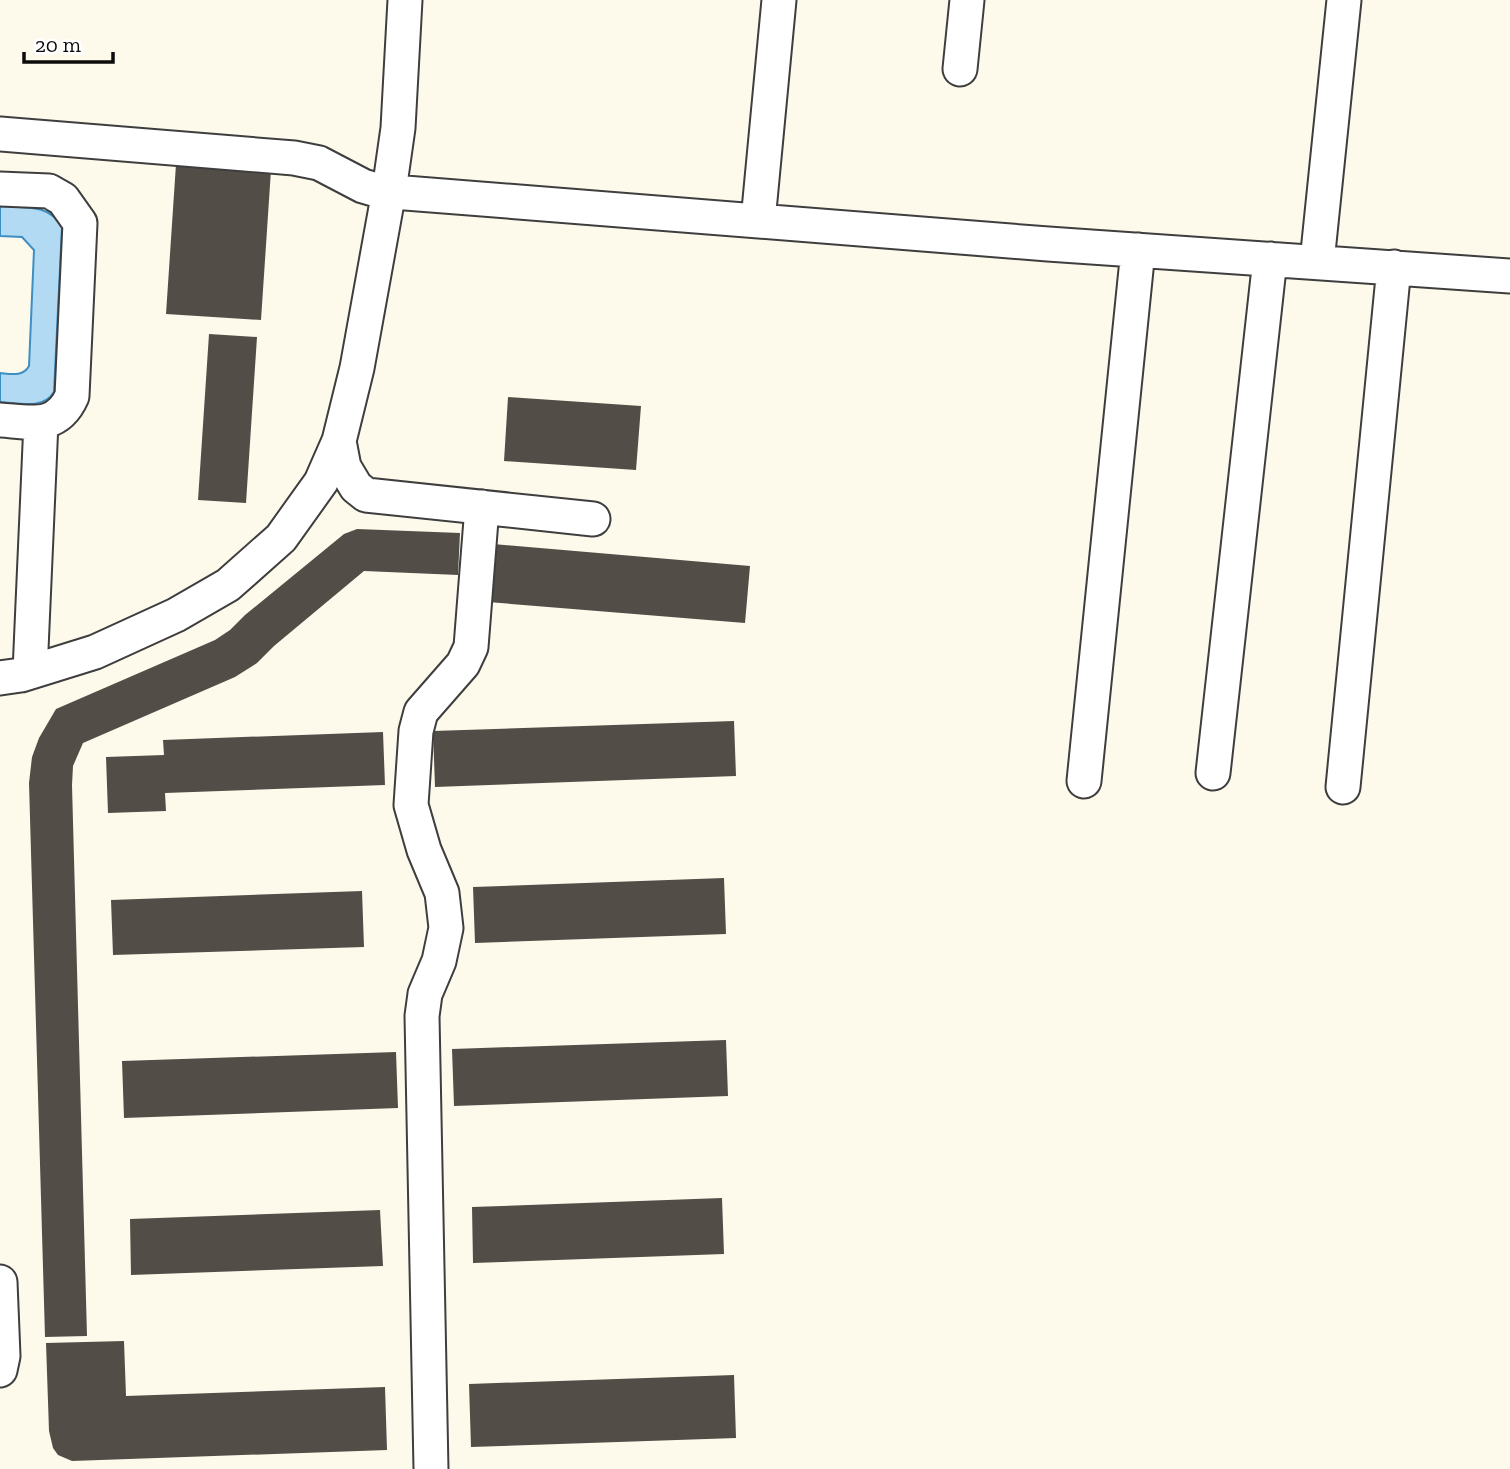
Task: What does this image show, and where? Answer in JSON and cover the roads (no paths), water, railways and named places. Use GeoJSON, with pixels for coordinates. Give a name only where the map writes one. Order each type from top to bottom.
{"type":"FeatureCollection","features":[{"type":"Feature","properties":{"kind":"street"},"geometry":{"type":"LineString","coordinates":[[41,422],[15,675],[107,646],[176,615],[228,585],[281,538],[321,482],[339,441],[356,368],[398,128],[405,0]]}},
{"type":"Feature","properties":{"kind":"street"},"geometry":{"type":"LineString","coordinates":[[758,221],[779,0]]}},
{"type":"Feature","properties":{"kind":"street"},"geometry":{"type":"LineString","coordinates":[[960,69],[967,0]]}},
{"type":"Feature","properties":{"kind":"street"},"geometry":{"type":"LineString","coordinates":[[1317,262],[1344,0]]}},
{"type":"Feature","properties":{"kind":"street"},"geometry":{"type":"LineString","coordinates":[[0,134],[294,158],[319,163],[363,186],[389,191],[1138,250],[1510,276]]}},
{"type":"Feature","properties":{"kind":"street"},"geometry":{"type":"LineString","coordinates":[[0,189],[49,191],[63,199],[80,223],[72,396],[63,412],[53,418],[41,422],[0,420]]}},
{"type":"Feature","properties":{"kind":"street"},"geometry":{"type":"LineString","coordinates":[[1084,781],[1138,250]]}},
{"type":"Feature","properties":{"kind":"street"},"geometry":{"type":"LineString","coordinates":[[1213,773],[1270,259]]}},
{"type":"Feature","properties":{"kind":"street"},"geometry":{"type":"LineString","coordinates":[[1343,787],[1394,267]]}},
{"type":"Feature","properties":{"kind":"street"},"geometry":{"type":"LineString","coordinates":[[339,441],[344,467],[356,486],[366,495],[593,519]]}},
{"type":"Feature","properties":{"kind":"street"},"geometry":{"type":"LineString","coordinates":[[431,1469],[422,1016],[425,994],[439,961],[446,928],[442,893],[424,850],[411,805],[411,781],[416,731],[421,712],[463,664],[471,647],[482,507]]}},
{"type":"Feature","properties":{"kind":"street"},"geometry":{"type":"LineString","coordinates":[[0,1282],[3,1356],[0,1370]]}},
{"type":"Feature","properties":{"kind":"water"},"geometry":{"type":"Polygon","coordinates":[[[0,206],[43,210],[57,219],[62,227],[54,392],[49,398],[37,403],[0,402],[0,373],[20,373],[29,366],[34,250],[22,237],[0,236],[0,206]]]}}]}
